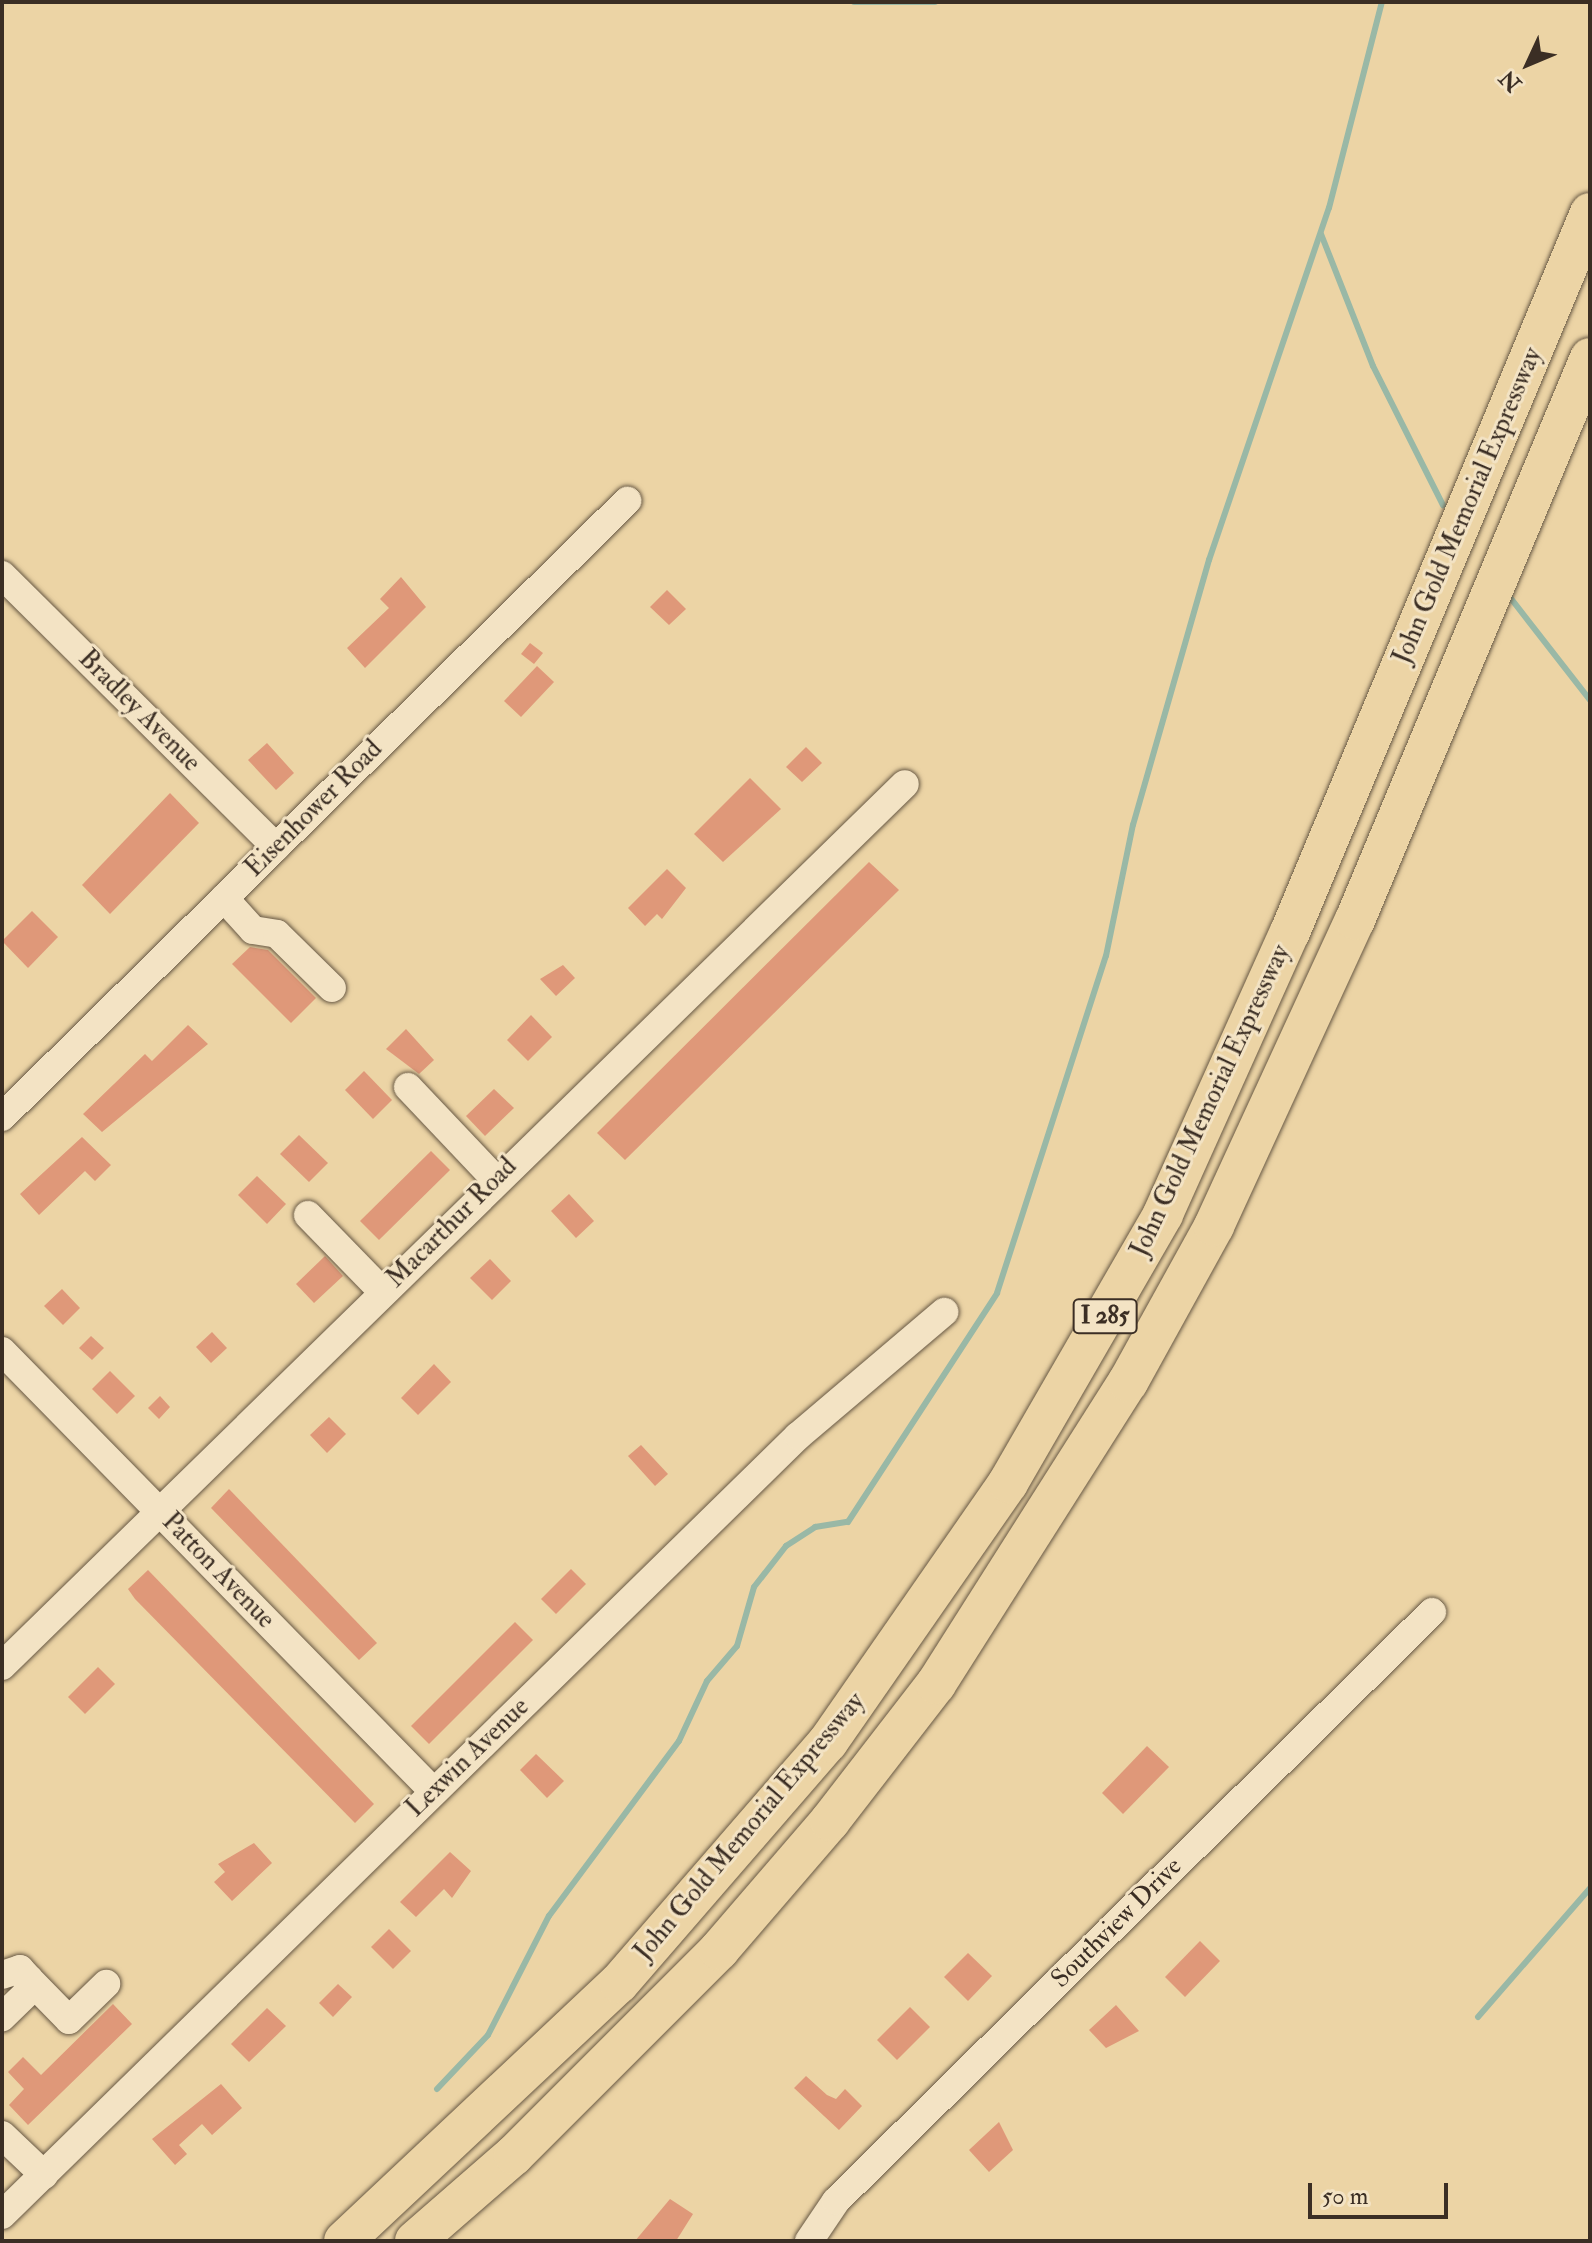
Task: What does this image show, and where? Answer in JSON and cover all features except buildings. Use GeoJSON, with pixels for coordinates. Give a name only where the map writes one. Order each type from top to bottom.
{"type":"FeatureCollection","features":[{"type":"Feature","properties":{"kind":"highway","name":"John Gold Memorial Expressway"},"geometry":{"type":"LineString","coordinates":[[344,2241],[619,1983],[828,1742],[1008,1483],[1163,1214],[1290,932],[1590,213]]}},
{"type":"Feature","properties":{"kind":"highway","name":"John Gold Memorial Expressway"},"geometry":{"type":"LineString","coordinates":[[415,2241],[514,2155],[719,1950],[830,1821],[936,1684],[1128,1382],[1214,1226],[1355,920],[1590,358]]}},
{"type":"Feature","properties":{"kind":"street","name":"Eisenhower Road"},"geometry":{"type":"LineString","coordinates":[[2,1117],[627,501]]}},
{"type":"Feature","properties":{"kind":"street","name":"Bradley Avenue"},"geometry":{"type":"LineString","coordinates":[[2,575],[276,847]]}},
{"type":"Feature","properties":{"kind":"street","name":"Macarthur Road"},"geometry":{"type":"LineString","coordinates":[[2,1666],[495,1179],[905,784]]}},
{"type":"Feature","properties":{"kind":"street"},"geometry":{"type":"LineString","coordinates":[[224,898],[253,930],[277,934],[332,988]]}},
{"type":"Feature","properties":{"kind":"street"},"geometry":{"type":"LineString","coordinates":[[408,1087],[495,1179]]}},
{"type":"Feature","properties":{"kind":"street"},"geometry":{"type":"LineString","coordinates":[[308,1215],[382,1291]]}},
{"type":"Feature","properties":{"kind":"street","name":"Lexwin Avenue"},"geometry":{"type":"LineString","coordinates":[[2,2215],[798,1436],[944,1312]]}},
{"type":"Feature","properties":{"kind":"street","name":"Patton Avenue"},"geometry":{"type":"LineString","coordinates":[[2,1351],[434,1792]]}},
{"type":"Feature","properties":{"kind":"street","name":"Southview Drive"},"geometry":{"type":"LineString","coordinates":[[809,2241],[836,2201],[1432,1612]]}},
{"type":"Feature","properties":{"kind":"street"},"geometry":{"type":"LineString","coordinates":[[16,1977],[69,2020],[106,1984]]}},
{"type":"Feature","properties":{"kind":"street"},"geometry":{"type":"LineString","coordinates":[[2,2017],[27,1993],[16,1977]]}},
{"type":"Feature","properties":{"kind":"street"},"geometry":{"type":"LineString","coordinates":[[2,2135],[44,2175]]}},
{"type":"Feature","properties":{"kind":"waterway"},"geometry":{"type":"LineString","coordinates":[[854,2],[935,2]]}},
{"type":"Feature","properties":{"kind":"waterway"},"geometry":{"type":"LineString","coordinates":[[437,2089],[488,2035],[549,1916],[679,1741],[707,1681],[737,1646],[754,1587],[786,1546],[815,1527],[848,1522],[997,1293],[1106,956],[1133,825],[1209,560],[1329,208],[1382,2]]}},
{"type":"Feature","properties":{"kind":"waterway"},"geometry":{"type":"LineString","coordinates":[[1321,234],[1373,366],[1443,505]]}},
{"type":"Feature","properties":{"kind":"waterway"},"geometry":{"type":"LineString","coordinates":[[1509,596],[1590,700]]}},
{"type":"Feature","properties":{"kind":"waterway"},"geometry":{"type":"LineString","coordinates":[[1478,2017],[1590,1888]]}}]}
